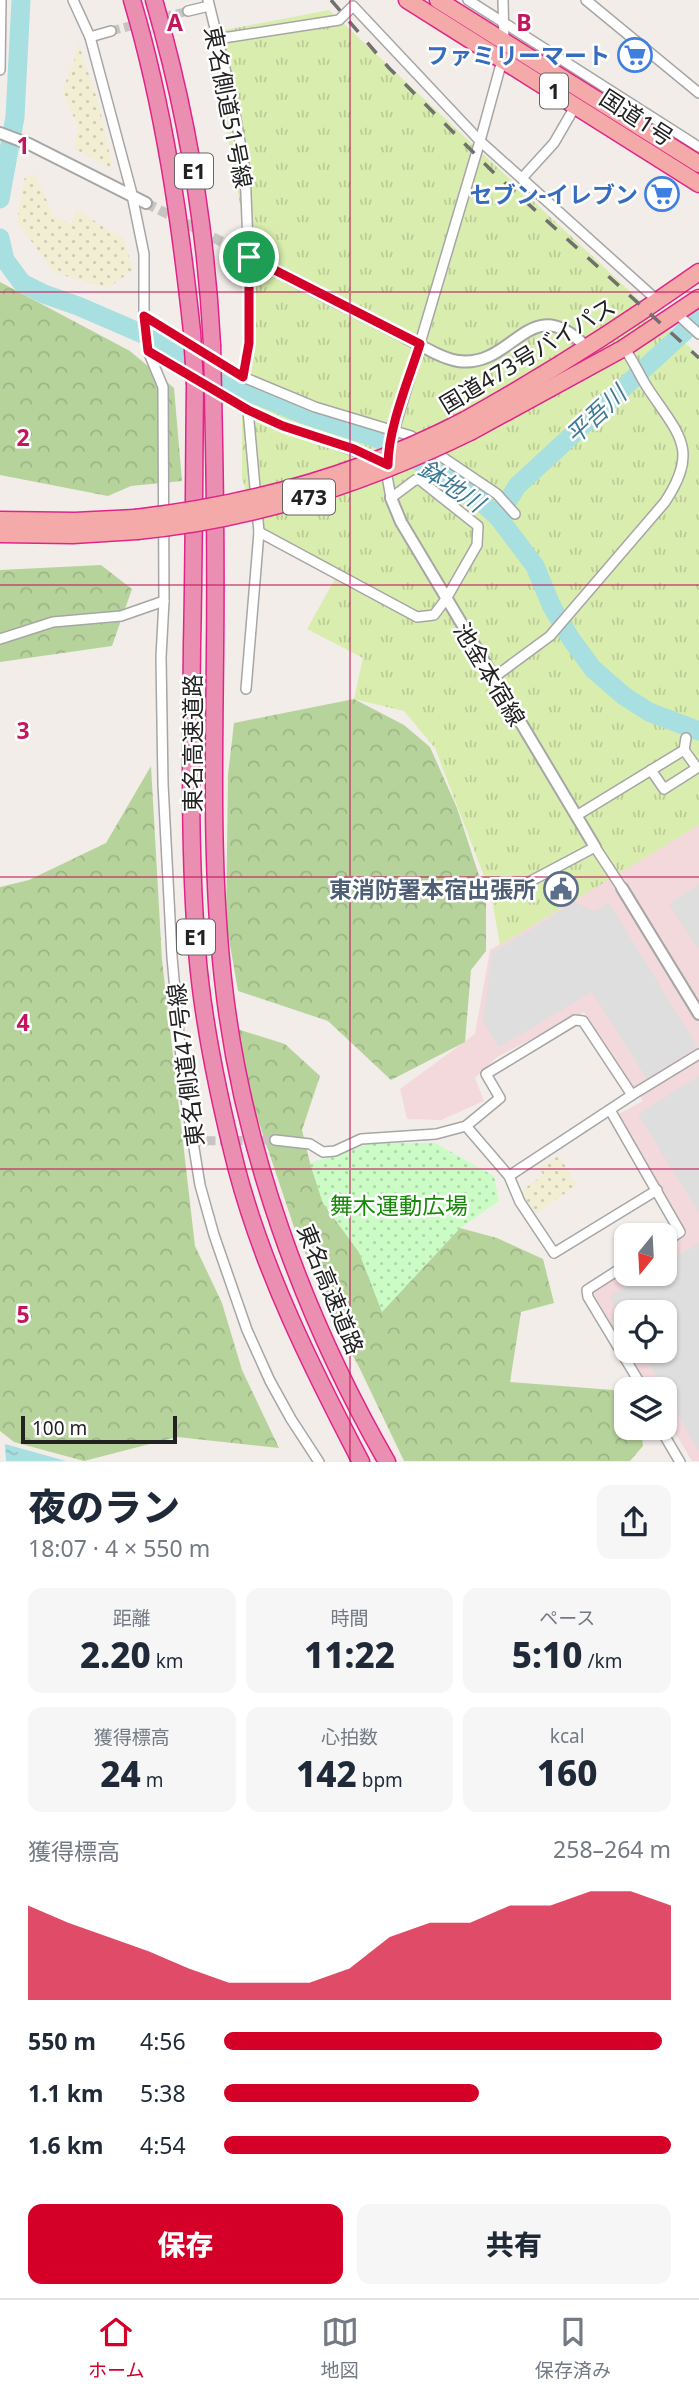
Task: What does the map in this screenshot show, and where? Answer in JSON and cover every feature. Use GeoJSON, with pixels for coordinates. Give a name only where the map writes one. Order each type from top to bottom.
{"type":"FeatureCollection","features":[{"type":"Feature","properties":{"kind":"highway","name":"東名高速道路"},"geometry":{"type":"LineString","coordinates":[[132,0],[173,181],[192,332],[195,384],[191,782],[197,953],[207,1028],[238,1172],[258,1236],[298,1335],[361,1461]]}},
{"type":"Feature","properties":{"kind":"highway","name":"東名高速道路"},"geometry":{"type":"LineString","coordinates":[[154,0],[193,162],[205,245],[212,345],[216,537],[213,746],[215,843],[223,980],[243,1093],[257,1149],[293,1265],[343,1380],[387,1461]]}},
{"type":"Feature","properties":{"kind":"highway","name":"国道1号"},"geometry":{"type":"LineString","coordinates":[[407,0],[699,184]]}},
{"type":"Feature","properties":{"kind":"highway","name":"国道1号"},"geometry":{"type":"LineString","coordinates":[[438,0],[699,164]]}},
{"type":"Feature","properties":{"kind":"highway","name":"国道473号バイパス"},"geometry":{"type":"LineString","coordinates":[[468,425],[699,272]]}},
{"type":"Feature","properties":{"kind":"highway","name":"国道473号バイパス"},"geometry":{"type":"LineString","coordinates":[[0,520],[182,527],[235,517],[301,499],[378,474],[468,425],[628,354],[699,298]]}},
{"type":"Feature","properties":{"kind":"highway","name":"国道473号バイパス"},"geometry":{"type":"LineString","coordinates":[[0,534],[73,535],[136,524]]}},
{"type":"Feature","properties":{"kind":"street"},"geometry":{"type":"LineString","coordinates":[[0,0],[0,70]]}},
{"type":"Feature","properties":{"kind":"street","name":"東名側道47号線"},"geometry":{"type":"LineString","coordinates":[[73,0],[90,37],[132,195],[144,254],[144,316],[148,351],[163,387],[163,770],[172,957],[183,1080],[200,1185],[247,1330],[270,1381],[319,1461]]}},
{"type":"Feature","properties":{"kind":"street"},"geometry":{"type":"LineString","coordinates":[[468,0],[699,146]]}},
{"type":"Feature","properties":{"kind":"street"},"geometry":{"type":"LineString","coordinates":[[391,498],[388,451],[503,59],[503,0]]}},
{"type":"Feature","properties":{"kind":"street"},"geometry":{"type":"LineString","coordinates":[[586,0],[699,93]]}},
{"type":"Feature","properties":{"kind":"street"},"geometry":{"type":"LineString","coordinates":[[188,11],[208,3]]}},
{"type":"Feature","properties":{"kind":"street","name":"東名側道51号線"},"geometry":{"type":"LineString","coordinates":[[208,3],[232,97],[245,170],[250,293],[249,343],[243,377]]}},
{"type":"Feature","properties":{"kind":"street"},"geometry":{"type":"LineString","coordinates":[[217,39],[339,19],[354,6],[480,141],[658,301]]}},
{"type":"Feature","properties":{"kind":"street"},"geometry":{"type":"LineString","coordinates":[[90,37],[111,31]]}},
{"type":"Feature","properties":{"kind":"street"},"geometry":{"type":"LineString","coordinates":[[523,177],[554,143],[576,105]]}},
{"type":"Feature","properties":{"kind":"street"},"geometry":{"type":"LineString","coordinates":[[615,110],[634,105]]}},
{"type":"Feature","properties":{"kind":"street"},"geometry":{"type":"LineString","coordinates":[[0,133],[29,144],[146,203]]}},
{"type":"Feature","properties":{"kind":"street"},"geometry":{"type":"LineString","coordinates":[[232,247],[420,344],[457,360],[473,360],[492,355],[535,326],[565,328],[586,347]]}},
{"type":"Feature","properties":{"kind":"street"},"geometry":{"type":"LineString","coordinates":[[144,316],[243,377],[315,407],[411,436],[497,494],[515,514]]}},
{"type":"Feature","properties":{"kind":"street"},"geometry":{"type":"LineString","coordinates":[[679,316],[699,333]]}},
{"type":"Feature","properties":{"kind":"street"},"geometry":{"type":"LineString","coordinates":[[148,351],[248,410],[283,426],[354,449],[388,465]]}},
{"type":"Feature","properties":{"kind":"street"},"geometry":{"type":"LineString","coordinates":[[493,678],[550,636],[665,502],[678,483],[685,459],[680,435],[644,383],[628,354]]}},
{"type":"Feature","properties":{"kind":"street"},"geometry":{"type":"LineString","coordinates":[[246,689],[259,532],[248,410]]}},
{"type":"Feature","properties":{"kind":"street"},"geometry":{"type":"LineString","coordinates":[[259,532],[417,617],[434,615],[477,545],[478,526],[420,480],[415,480],[391,498]]}},
{"type":"Feature","properties":{"kind":"street","name":"池金本宿線"},"geometry":{"type":"LineString","coordinates":[[391,498],[401,522],[446,599],[595,846]]}},
{"type":"Feature","properties":{"kind":"street"},"geometry":{"type":"LineString","coordinates":[[0,639],[53,622],[121,616],[164,601]]}},
{"type":"Feature","properties":{"kind":"street"},"geometry":{"type":"LineString","coordinates":[[652,771],[664,789],[697,768],[684,750],[686,737]]}},
{"type":"Feature","properties":{"kind":"street"},"geometry":{"type":"LineString","coordinates":[[576,816],[684,750]]}},
{"type":"Feature","properties":{"kind":"street"},"geometry":{"type":"LineString","coordinates":[[529,882],[595,846],[699,1014]]}},
{"type":"Feature","properties":{"kind":"street"},"geometry":{"type":"LineString","coordinates":[[275,1140],[310,1144],[323,1153],[335,1152],[361,1139],[436,1135],[466,1126],[500,1098],[486,1074],[575,1020],[583,1021],[632,1095]]}},
{"type":"Feature","properties":{"kind":"street"},"geometry":{"type":"LineString","coordinates":[[509,1176],[699,1054]]}},
{"type":"Feature","properties":{"kind":"street"},"geometry":{"type":"LineString","coordinates":[[610,1110],[675,1223]]}},
{"type":"Feature","properties":{"kind":"street"},"geometry":{"type":"LineString","coordinates":[[466,1126],[509,1176],[520,1202],[555,1253],[657,1190]]}},
{"type":"Feature","properties":{"kind":"street"},"geometry":{"type":"LineString","coordinates":[[614,1273],[587,1290],[588,1297],[636,1377]]}},
{"type":"Feature","properties":{"kind":"street"},"geometry":{"type":"LineString","coordinates":[[667,1440],[680,1461]]}},
{"type":"Feature","properties":{"kind":"shaded area"},"geometry":{"type":"Polygon","coordinates":[[[78,42],[99,105],[113,170],[75,149],[78,126],[64,96],[64,86],[78,42]]]}},
{"type":"Feature","properties":{"kind":"shaded area"},"geometry":{"type":"Polygon","coordinates":[[[34,173],[54,216],[71,224],[77,209],[123,237],[133,270],[108,288],[55,273],[17,222],[24,179],[34,173]]]}},
{"type":"Feature","properties":{"kind":"shaded area"},"geometry":{"type":"Polygon","coordinates":[[[699,825],[699,1461],[692,1461],[677,1436],[677,1377],[643,1377],[634,1363],[677,1363],[677,1300],[614,1300],[614,1329],[591,1289],[614,1274],[614,1286],[677,1286],[677,1233],[682,1230],[617,1115],[643,1101],[584,1012],[497,1057],[475,1078],[484,1101],[441,1120],[407,1119],[400,1089],[475,1034],[490,950],[699,825]]]}},
{"type":"Feature","properties":{"kind":"shaded area"},"geometry":{"type":"Polygon","coordinates":[[[699,884],[699,950],[669,904],[699,884]]]}},
{"type":"Feature","properties":{"kind":"shaded area"},"geometry":{"type":"Polygon","coordinates":[[[575,902],[594,911],[609,903],[697,1046],[647,1079],[592,992],[499,1047],[483,1022],[492,953],[575,902]]]}},
{"type":"Feature","properties":{"kind":"shaded area"},"geometry":{"type":"Polygon","coordinates":[[[699,1076],[699,1213],[638,1114],[699,1076]]]}},
{"type":"Feature","properties":{"kind":"shaded area"},"geometry":{"type":"Polygon","coordinates":[[[559,1156],[577,1185],[535,1214],[520,1192],[543,1175],[539,1167],[559,1156]]]}},
{"type":"Feature","properties":{"kind":"shaded area"},"geometry":{"type":"Polygon","coordinates":[[[699,1243],[699,1451],[677,1412],[677,1377],[657,1377],[649,1363],[677,1363],[677,1300],[614,1300],[614,1304],[610,1297],[628,1286],[677,1286],[677,1256],[699,1243]]]}},
{"type":"Feature","properties":{"kind":"green space"},"geometry":{"type":"Polygon","coordinates":[[[329,10],[699,356],[699,825],[500,945],[491,894],[435,748],[404,711],[354,699],[363,658],[307,629],[336,577],[265,540],[242,479],[242,215],[209,33],[329,10]]]}},
{"type":"Feature","properties":{"kind":"green space"},"geometry":{"type":"Polygon","coordinates":[[[0,282],[130,351],[174,388],[182,481],[131,486],[108,496],[0,475],[0,282]]]}},
{"type":"Feature","properties":{"kind":"green space"},"geometry":{"type":"Polygon","coordinates":[[[101,565],[132,589],[112,646],[0,662],[0,570],[101,565]]]}},
{"type":"Feature","properties":{"kind":"green space"},"geometry":{"type":"Polygon","coordinates":[[[354,699],[404,725],[430,747],[457,808],[486,897],[486,951],[471,970],[465,1042],[391,1080],[328,1021],[238,991],[226,922],[228,775],[234,723],[354,699]]]}},
{"type":"Feature","properties":{"kind":"green space"},"geometry":{"type":"Polygon","coordinates":[[[151,766],[162,960],[195,1246],[222,1303],[242,1370],[279,1448],[177,1437],[84,1461],[14,1442],[0,1431],[0,887],[29,880],[106,843],[151,766]]]}},
{"type":"Feature","properties":{"kind":"green space"},"geometry":{"type":"Polygon","coordinates":[[[237,1029],[285,1044],[320,1076],[302,1130],[310,1163],[323,1203],[359,1252],[382,1311],[460,1228],[497,1238],[543,1259],[554,1303],[521,1312],[510,1382],[614,1390],[614,1440],[642,1440],[643,1446],[630,1461],[404,1461],[333,1319],[294,1227],[254,1108],[237,1029]]]}},
{"type":"Feature","properties":{"kind":"green space","name":"舞木運動広場"},"geometry":{"type":"Polygon","coordinates":[[[371,1143],[435,1143],[494,1176],[499,1201],[460,1228],[382,1312],[359,1252],[323,1203],[310,1163],[371,1143]]]}},
{"type":"Feature","properties":{"kind":"water"},"geometry":{"type":"Polygon","coordinates":[[[5,1444],[66,1461],[6,1461],[5,1444]]]}},
{"type":"Feature","properties":{"kind":"waterway","name":"鉢地川"},"geometry":{"type":"LineString","coordinates":[[0,199],[15,117],[21,0]]}},
{"type":"Feature","properties":{"kind":"waterway","name":"鉢地川"},"geometry":{"type":"LineString","coordinates":[[0,238],[5,260],[22,283],[166,344],[201,371],[244,390],[305,415],[379,439],[467,489],[498,517],[535,566],[552,607],[593,669],[624,696],[649,712],[699,731]]}},
{"type":"Feature","properties":{"kind":"waterway","name":"平吾川"},"geometry":{"type":"LineString","coordinates":[[498,517],[517,486],[699,318]]}},
{"type":"Feature","properties":{"kind":"tunnel"},"geometry":{"type":"LineString","coordinates":[[111,31],[188,11]]}},
{"type":"Feature","properties":{"kind":"tunnel"},"geometry":{"type":"LineString","coordinates":[[146,203],[232,247]]}},
{"type":"Feature","properties":{"kind":"tunnel"},"geometry":{"type":"LineString","coordinates":[[193,1141],[275,1140]]}},
{"type":"Feature","properties":{"kind":"railway"},"geometry":{"type":"LineString","coordinates":[[331,0],[389,68],[495,174],[699,358]]}},
{"type":"Feature","properties":{"kind":"place","name":"ファミリーマート"},"geometry":{"type":"Point","coordinates":[635,55]}},
{"type":"Feature","properties":{"kind":"place","name":"セブン-イレブン"},"geometry":{"type":"Point","coordinates":[662,194]}},
{"type":"Feature","properties":{"kind":"place","name":"東消防署本宿出張所"},"geometry":{"type":"Point","coordinates":[561,889]}},
{"type":"Feature","properties":{"kind":"route"},"geometry":{"type":"LineString","coordinates":[[249,257],[420,344],[388,451],[388,465],[354,449],[283,426],[248,410],[148,351],[144,316],[243,377],[249,343],[249,257]]}}]}
